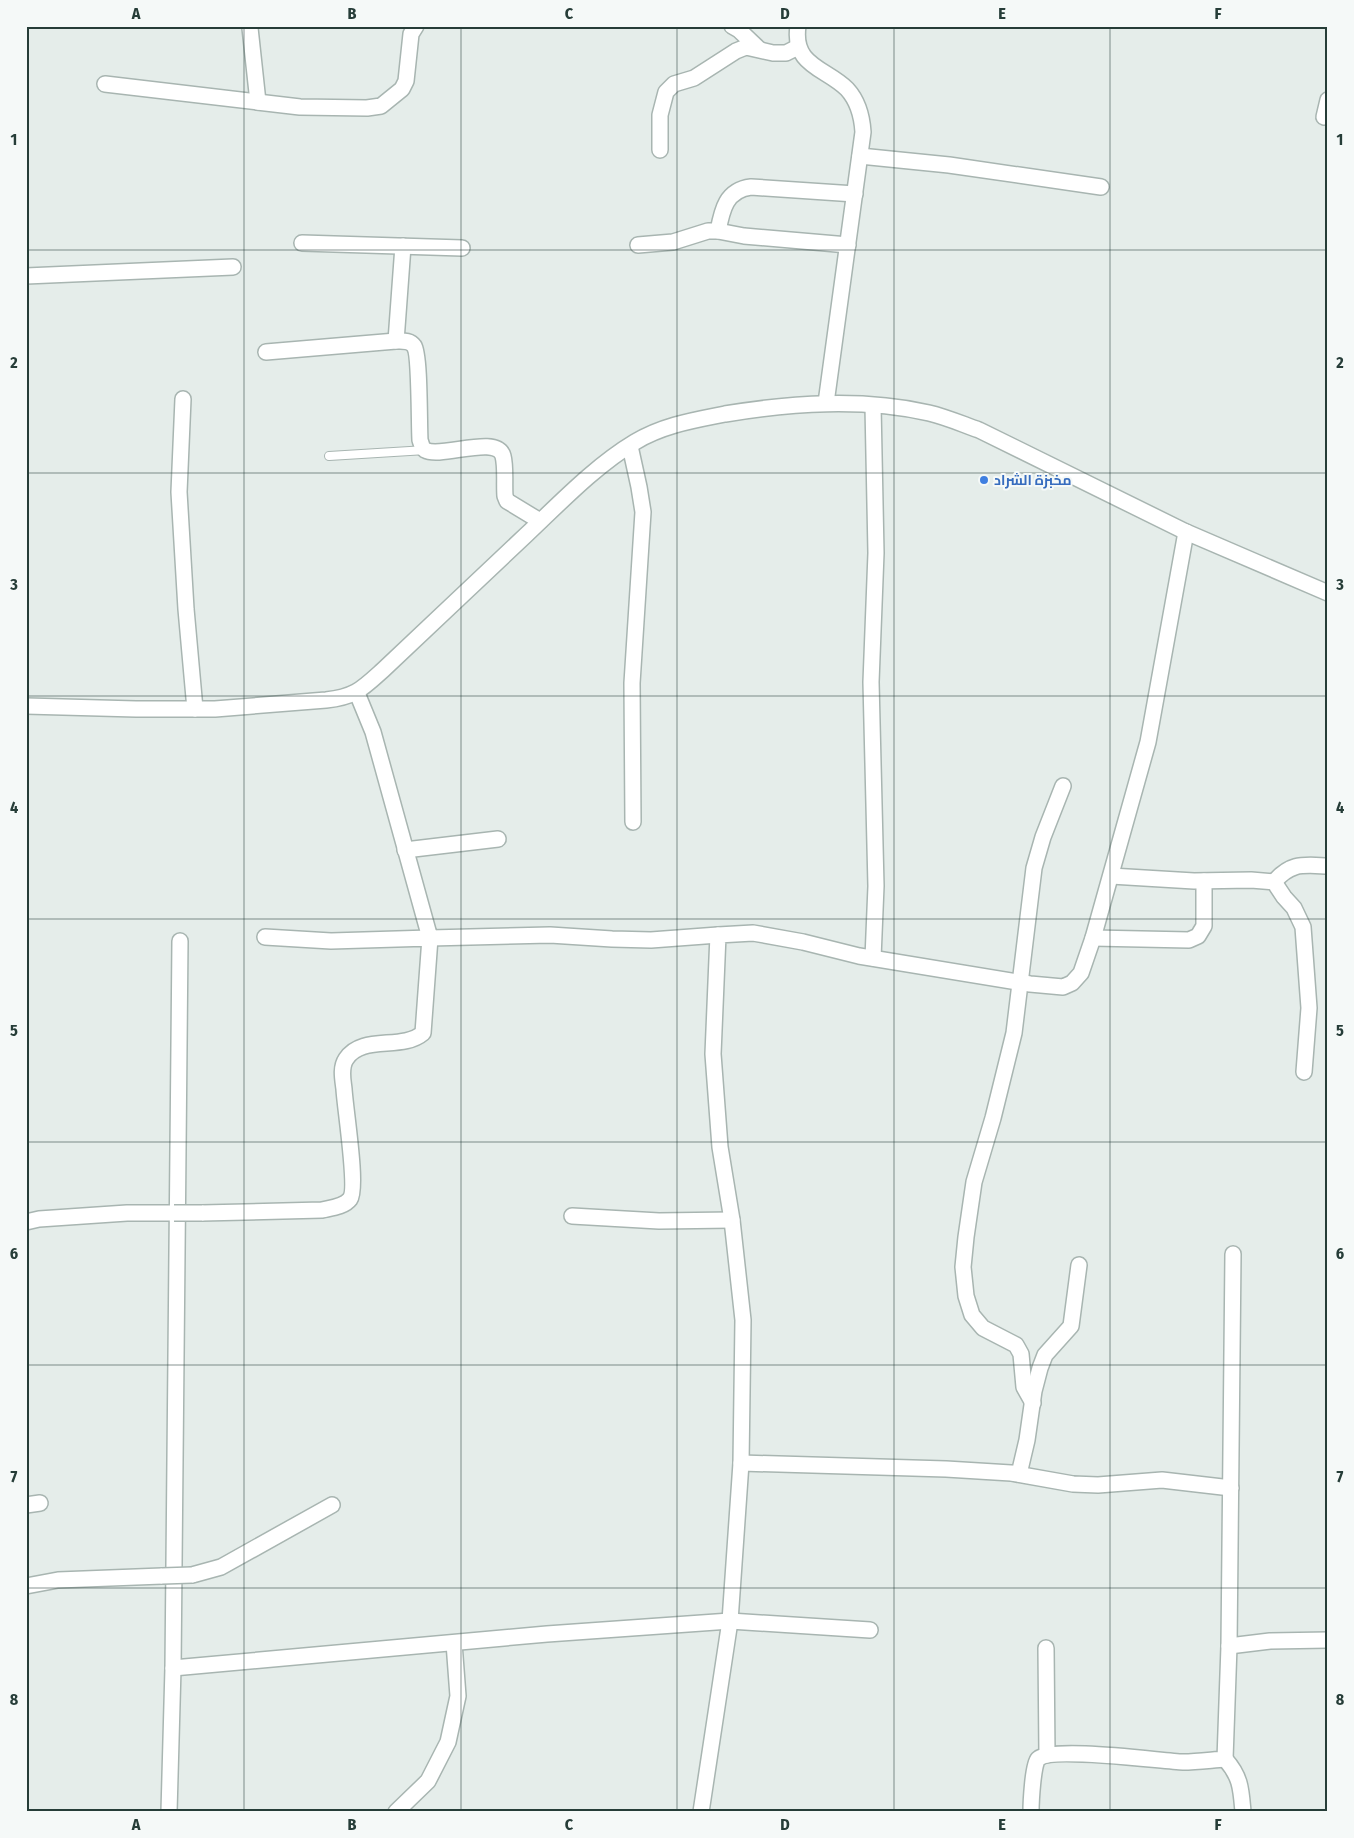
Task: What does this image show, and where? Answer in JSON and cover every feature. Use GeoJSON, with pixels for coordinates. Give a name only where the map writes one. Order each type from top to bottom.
{"type":"FeatureCollection","features":[{"type":"Feature","properties":{"kind":"street"},"geometry":{"type":"LineString","coordinates":[[105,84],[300,107],[367,108],[382,106],[402,89],[406,81],[411,34],[416,26]]}},
{"type":"Feature","properties":{"kind":"street"},"geometry":{"type":"LineString","coordinates":[[732,26],[759,49]]}},
{"type":"Feature","properties":{"kind":"street"},"geometry":{"type":"LineString","coordinates":[[798,26],[798,47],[806,59],[817,69],[846,88],[862,115],[863,132],[826,403]]}},
{"type":"Feature","properties":{"kind":"street"},"geometry":{"type":"LineString","coordinates":[[250,28],[258,102]]}},
{"type":"Feature","properties":{"kind":"street"},"geometry":{"type":"LineString","coordinates":[[660,150],[660,115],[666,92],[674,84],[694,78],[736,51],[746,47],[773,53],[786,53],[798,47]]}},
{"type":"Feature","properties":{"kind":"street"},"geometry":{"type":"LineString","coordinates":[[1324,117],[1328,100]]}},
{"type":"Feature","properties":{"kind":"street"},"geometry":{"type":"LineString","coordinates":[[860,156],[986,170],[1100,187]]}},
{"type":"Feature","properties":{"kind":"street"},"geometry":{"type":"LineString","coordinates":[[718,230],[726,203],[733,193],[740,188],[751,187],[855,194]]}},
{"type":"Feature","properties":{"kind":"street"},"geometry":{"type":"LineString","coordinates":[[638,245],[673,242],[708,231],[718,230],[744,236],[848,245]]}},
{"type":"Feature","properties":{"kind":"street"},"geometry":{"type":"LineString","coordinates":[[302,243],[462,248]]}},
{"type":"Feature","properties":{"kind":"street"},"geometry":{"type":"LineString","coordinates":[[396,341],[403,246]]}},
{"type":"Feature","properties":{"kind":"street"},"geometry":{"type":"LineString","coordinates":[[26,276],[233,267]]}},
{"type":"Feature","properties":{"kind":"street"},"geometry":{"type":"LineString","coordinates":[[266,352],[396,341],[406,341],[412,344],[416,348],[420,440],[422,446],[426,450],[436,452],[489,446],[500,450],[503,456],[505,496],[507,501],[535,518]]}},
{"type":"Feature","properties":{"kind":"street"},"geometry":{"type":"LineString","coordinates":[[183,399],[179,492],[186,609],[195,709]]}},
{"type":"Feature","properties":{"kind":"street"},"geometry":{"type":"LineString","coordinates":[[26,706],[195,709],[308,702],[340,698],[357,693],[383,670],[535,518],[630,446],[650,434],[666,428],[700,419],[769,407],[826,403],[873,406],[930,414],[979,430],[1186,532],[1328,593]]}},
{"type":"Feature","properties":{"kind":"street"},"geometry":{"type":"LineString","coordinates":[[873,406],[876,553],[870,682],[876,886],[873,958]]}},
{"type":"Feature","properties":{"kind":"street"},"geometry":{"type":"LineString","coordinates":[[630,446],[639,487],[642,512],[632,684],[633,822]]}},
{"type":"Feature","properties":{"kind":"street"},"geometry":{"type":"LineString","coordinates":[[265,937],[331,941],[550,935],[651,940],[753,933],[873,958],[1019,982],[1063,987],[1072,983],[1081,974],[1111,876],[1148,742],[1186,532]]}},
{"type":"Feature","properties":{"kind":"street"},"geometry":{"type":"LineString","coordinates":[[26,1222],[39,1219],[126,1213],[322,1210],[337,1207],[348,1202],[353,1189],[342,1066],[353,1051],[363,1047],[418,1038],[423,1033],[430,938],[373,732],[357,693]]}},
{"type":"Feature","properties":{"kind":"street"},"geometry":{"type":"LineString","coordinates":[[1033,1403],[1024,1387],[1021,1354],[1016,1345],[983,1328],[972,1315],[966,1296],[963,1267],[974,1182],[993,1118],[1014,1033],[1034,868],[1043,838],[1063,786]]}},
{"type":"Feature","properties":{"kind":"street"},"geometry":{"type":"LineString","coordinates":[[405,850],[498,839]]}},
{"type":"Feature","properties":{"kind":"street"},"geometry":{"type":"LineString","coordinates":[[1274,882],[1282,872],[1293,867],[1328,866]]}},
{"type":"Feature","properties":{"kind":"street"},"geometry":{"type":"LineString","coordinates":[[1111,876],[1204,881],[1251,880],[1274,882]]}},
{"type":"Feature","properties":{"kind":"street"},"geometry":{"type":"LineString","coordinates":[[1093,938],[1188,940],[1198,936],[1204,926],[1204,881]]}},
{"type":"Feature","properties":{"kind":"street"},"geometry":{"type":"LineString","coordinates":[[1274,882],[1294,908],[1302,927],[1309,1008],[1304,1072]]}},
{"type":"Feature","properties":{"kind":"street"},"geometry":{"type":"LineString","coordinates":[[701,1812],[730,1621],[741,1463],[742,1320],[732,1220],[720,1148],[713,1054],[718,935]]}},
{"type":"Feature","properties":{"kind":"street"},"geometry":{"type":"LineString","coordinates":[[170,1812],[180,941]]}},
{"type":"Feature","properties":{"kind":"street"},"geometry":{"type":"LineString","coordinates":[[572,1216],[659,1221],[732,1220]]}},
{"type":"Feature","properties":{"kind":"street"},"geometry":{"type":"LineString","coordinates":[[1233,1254],[1229,1646],[1225,1759],[1235,1770],[1240,1783],[1242,1812]]}},
{"type":"Feature","properties":{"kind":"street"},"geometry":{"type":"LineString","coordinates":[[1019,1474],[1027,1440],[1038,1373],[1045,1355],[1070,1326],[1079,1265]]}},
{"type":"Feature","properties":{"kind":"street"},"geometry":{"type":"LineString","coordinates":[[741,1463],[946,1468],[1019,1474],[1073,1484],[1098,1485],[1162,1480],[1231,1488]]}},
{"type":"Feature","properties":{"kind":"street"},"geometry":{"type":"LineString","coordinates":[[26,1586],[58,1580],[192,1575],[221,1566],[332,1506]]}},
{"type":"Feature","properties":{"kind":"street"},"geometry":{"type":"LineString","coordinates":[[173,1668],[730,1621],[870,1630]]}},
{"type":"Feature","properties":{"kind":"street"},"geometry":{"type":"LineString","coordinates":[[1229,1646],[1270,1641],[1328,1640]]}},
{"type":"Feature","properties":{"kind":"street"},"geometry":{"type":"LineString","coordinates":[[396,1812],[428,1781],[448,1742],[458,1696],[454,1643]]}},
{"type":"Feature","properties":{"kind":"street"},"geometry":{"type":"LineString","coordinates":[[1046,1648],[1047,1755]]}},
{"type":"Feature","properties":{"kind":"street"},"geometry":{"type":"LineString","coordinates":[[1031,1812],[1034,1765],[1039,1758],[1047,1755],[1087,1754],[1184,1762],[1225,1759]]}},
{"type":"Feature","properties":{"kind":"lane"},"geometry":{"type":"LineString","coordinates":[[329,456],[426,450]]}},
{"type":"Feature","properties":{"kind":"place","name":"مخبزة الشراد"},"geometry":{"type":"Point","coordinates":[984,480]}}]}
